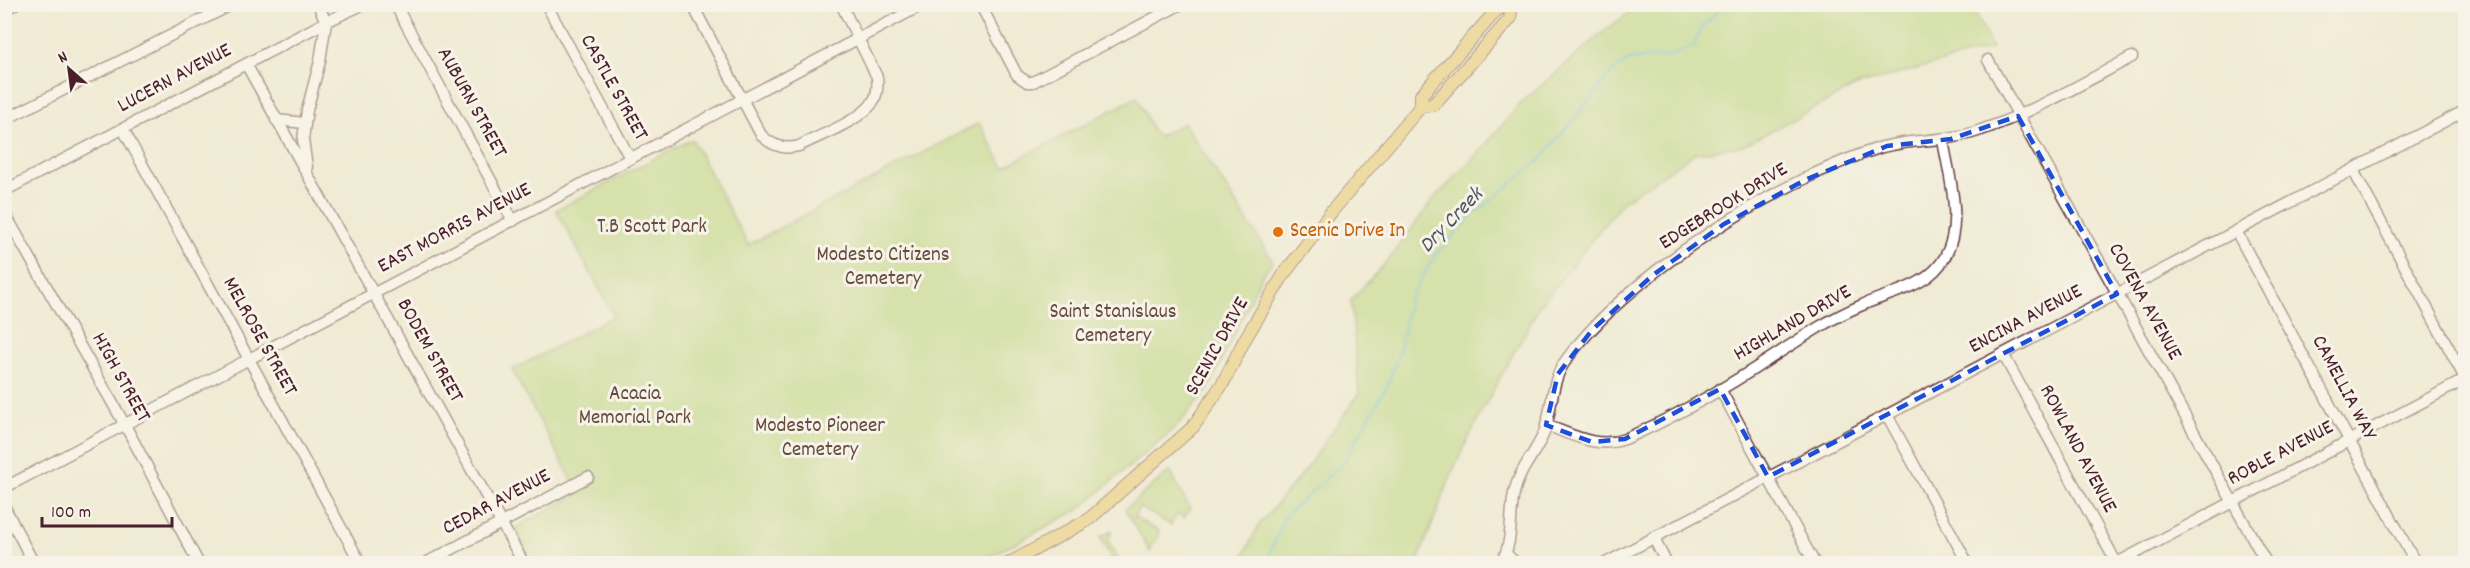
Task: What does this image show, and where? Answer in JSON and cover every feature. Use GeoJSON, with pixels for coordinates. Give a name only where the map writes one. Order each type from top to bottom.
{"type":"FeatureCollection","features":[{"type":"Feature","properties":{"kind":"main road","name":"SCENIC DRIVE"},"geometry":{"type":"LineString","coordinates":[[1008,564],[1088,520],[1193,427],[1223,383],[1245,339],[1286,271],[1330,214],[1421,106],[1421,95],[1496,11],[1508,4]]}},
{"type":"Feature","properties":{"kind":"main road","name":"SCENIC DRIVE"},"geometry":{"type":"LineString","coordinates":[[1421,106],[1433,105],[1510,19],[1512,4]]}},
{"type":"Feature","properties":{"kind":"street"},"geometry":{"type":"LineString","coordinates":[[4,10],[15,4]]}},
{"type":"Feature","properties":{"kind":"street"},"geometry":{"type":"LineString","coordinates":[[4,120],[232,4]]}},
{"type":"Feature","properties":{"kind":"street"},"geometry":{"type":"LineString","coordinates":[[308,174],[303,140],[305,123],[327,22],[318,4]]}},
{"type":"Feature","properties":{"kind":"street","name":"LUCERN AVENUE"},"geometry":{"type":"LineString","coordinates":[[4,191],[364,4]]}},
{"type":"Feature","properties":{"kind":"street","name":"AUBURN STREET"},"geometry":{"type":"LineString","coordinates":[[395,4],[513,220]]}},
{"type":"Feature","properties":{"kind":"street","name":"CASTLE STREET"},"geometry":{"type":"LineString","coordinates":[[546,4],[630,158]]}},
{"type":"Feature","properties":{"kind":"street"},"geometry":{"type":"LineString","coordinates":[[692,4],[761,135],[781,148],[799,146],[863,113],[874,100],[878,85],[877,76],[841,4]]}},
{"type":"Feature","properties":{"kind":"street"},"geometry":{"type":"LineString","coordinates":[[980,4],[1017,75],[1033,82],[1181,4]]}},
{"type":"Feature","properties":{"kind":"street","name":"EAST MORRIS AVENUE"},"geometry":{"type":"LineString","coordinates":[[4,488],[921,5]]}},
{"type":"Feature","properties":{"kind":"street","name":"EDGEBROOK DRIVE"},"geometry":{"type":"LineString","coordinates":[[1500,564],[1506,554],[1512,504],[1518,480],[1546,425],[1556,378],[1569,357],[1621,303],[1677,257],[1756,205],[1827,169],[1887,146],[1943,140],[1980,131],[2018,116],[2132,57]]}},
{"type":"Feature","properties":{"kind":"street","name":"COVENA AVENUE"},"geometry":{"type":"LineString","coordinates":[[1988,60],[2267,564]]}},
{"type":"Feature","properties":{"kind":"street","name":"BODEM STREET"},"geometry":{"type":"LineString","coordinates":[[246,64],[524,564]]}},
{"type":"Feature","properties":{"kind":"street","name":"ENCINA AVENUE"},"geometry":{"type":"LineString","coordinates":[[1604,564],[2464,113]]}},
{"type":"Feature","properties":{"kind":"street"},"geometry":{"type":"LineString","coordinates":[[276,120],[305,123]]}},
{"type":"Feature","properties":{"kind":"street","name":"MELROSE STREET"},"geometry":{"type":"LineString","coordinates":[[123,129],[361,564]]}},
{"type":"Feature","properties":{"kind":"street","name":"HIGHLAND DRIVE"},"geometry":{"type":"LineString","coordinates":[[1546,425],[1592,442],[1617,442],[1720,389],[1833,319],[1861,305],[1914,285],[1936,270],[1946,255],[1954,231],[1953,205],[1943,140]]}},
{"type":"Feature","properties":{"kind":"street"},"geometry":{"type":"LineString","coordinates":[[2353,170],[2465,379]]}},
{"type":"Feature","properties":{"kind":"street","name":"HIGH STREET"},"geometry":{"type":"LineString","coordinates":[[4,212],[125,425],[199,564]]}},
{"type":"Feature","properties":{"kind":"street","name":"CAMELLIA WAY"},"geometry":{"type":"LineString","coordinates":[[2236,231],[2416,564]]}},
{"type":"Feature","properties":{"kind":"street","name":"ROWLAND AVENUE"},"geometry":{"type":"LineString","coordinates":[[2003,354],[2116,563]]}},
{"type":"Feature","properties":{"kind":"street","name":"ROBLE AVENUE"},"geometry":{"type":"LineString","coordinates":[[2116,563],[2465,379]]}},
{"type":"Feature","properties":{"kind":"street"},"geometry":{"type":"LineString","coordinates":[[1720,389],[1815,564]]}},
{"type":"Feature","properties":{"kind":"street"},"geometry":{"type":"LineString","coordinates":[[1887,415],[1968,564]]}},
{"type":"Feature","properties":{"kind":"street","name":"CEDAR AVENUE"},"geometry":{"type":"LineString","coordinates":[[424,564],[588,477]]}},
{"type":"Feature","properties":{"kind":"street"},"geometry":{"type":"LineString","coordinates":[[4,506],[34,564]]}},
{"type":"Feature","properties":{"kind":"street"},"geometry":{"type":"LineString","coordinates":[[1653,537],[1667,564]]}},
{"type":"Feature","properties":{"kind":"street"},"geometry":{"type":"LineString","coordinates":[[1506,554],[1517,564]]}},
{"type":"Feature","properties":{"kind":"highlighted area"},"geometry":{"type":"Polygon","coordinates":[[[2018,116],[2117,294],[1768,477],[1720,389],[1625,439],[1592,442],[1546,425],[1558,374],[1592,330],[1653,275],[1724,224],[1805,180],[1887,146],[1951,139],[2018,116]]]}},
{"type":"Feature","properties":{"kind":"green space"},"geometry":{"type":"Polygon","coordinates":[[[1640,5],[1972,5],[1992,48],[1856,86],[1742,146],[1695,153],[1622,202],[1539,307],[1482,411],[1454,468],[1417,563],[1240,563],[1259,525],[1306,469],[1359,393],[1351,300],[1392,256],[1432,201],[1481,150],[1521,103],[1608,28],[1640,5]]]}},
{"type":"Feature","properties":{"kind":"green space"},"geometry":{"type":"Polygon","coordinates":[[[1137,97],[1153,131],[1159,136],[1184,123],[1273,261],[1261,277],[1208,389],[1177,426],[1078,510],[977,563],[534,563],[515,528],[579,493],[512,370],[614,316],[556,210],[692,139],[748,245],[979,123],[1004,167],[1137,97]]]}},
{"type":"Feature","properties":{"kind":"green space"},"geometry":{"type":"Polygon","coordinates":[[[1170,471],[1190,509],[1184,518],[1177,514],[1171,525],[1139,507],[1134,517],[1160,532],[1150,552],[1125,509],[1170,471]]]}},
{"type":"Feature","properties":{"kind":"green space"},"geometry":{"type":"Polygon","coordinates":[[[1112,531],[1108,540],[1120,563],[1114,563],[1100,537],[1112,531]]]}},
{"type":"Feature","properties":{"kind":"waterway","name":"Dry Creek"},"geometry":{"type":"LineString","coordinates":[[1265,564],[1285,516],[1343,463],[1388,384],[1400,348],[1409,299],[1435,255],[1473,215],[1540,160],[1613,71],[1628,60],[1670,56],[1694,46],[1701,28],[1725,4]]}},
{"type":"Feature","properties":{"kind":"place","name":"Scenic Drive In"},"geometry":{"type":"Point","coordinates":[1278,232]}},
{"type":"Feature","properties":{"kind":"park label","name":"T.B Scott Park"},"geometry":{"type":"Point","coordinates":[652,228]}},
{"type":"Feature","properties":{"kind":"park label","name":"Modesto Citizens Cemetery"},"geometry":{"type":"Point","coordinates":[883,268]}},
{"type":"Feature","properties":{"kind":"park label","name":"Saint Stanislaus Cemetery"},"geometry":{"type":"Point","coordinates":[1113,325]}},
{"type":"Feature","properties":{"kind":"park label","name":"Acacia Memorial Park"},"geometry":{"type":"Point","coordinates":[635,407]}},
{"type":"Feature","properties":{"kind":"park label","name":"Modesto Pioneer Cemetery"},"geometry":{"type":"Point","coordinates":[820,439]}}]}
